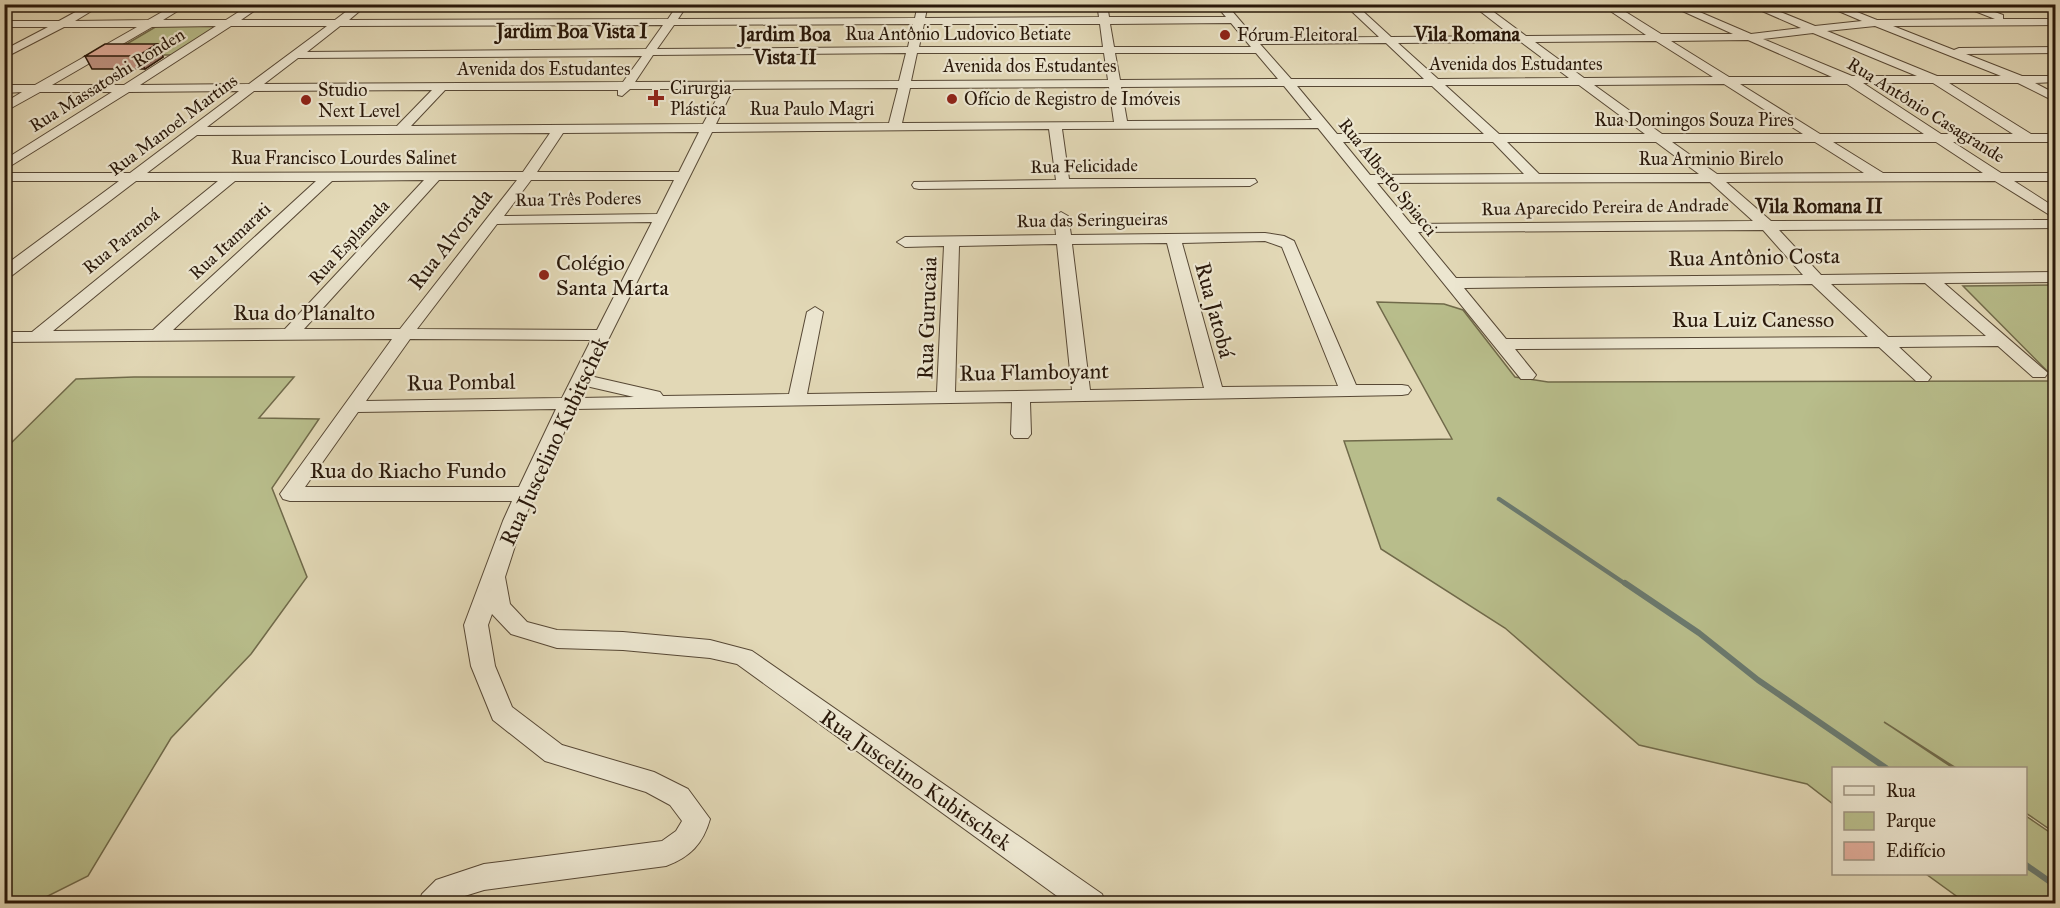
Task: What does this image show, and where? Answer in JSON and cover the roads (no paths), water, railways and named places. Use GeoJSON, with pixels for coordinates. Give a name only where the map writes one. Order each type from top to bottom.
{"type":"FeatureCollection","features":[{"type":"Feature","properties":{"kind":"street"},"geometry":{"type":"LineString","coordinates":[[4,55],[98,4]]}},
{"type":"Feature","properties":{"kind":"street"},"geometry":{"type":"LineString","coordinates":[[4,108],[184,4]]}},
{"type":"Feature","properties":{"kind":"street","name":"Rua Massatoshi Ronden"},"geometry":{"type":"LineString","coordinates":[[4,166],[259,4]]}},
{"type":"Feature","properties":{"kind":"street","name":"Rua Manoel Martins"},"geometry":{"type":"LineString","coordinates":[[5,273],[363,4]]}},
{"type":"Feature","properties":{"kind":"street"},"geometry":{"type":"LineString","coordinates":[[624,90],[683,4]]}},
{"type":"Feature","properties":{"kind":"street"},"geometry":{"type":"LineString","coordinates":[[895,126],[923,4]]}},
{"type":"Feature","properties":{"kind":"street"},"geometry":{"type":"LineString","coordinates":[[1102,4],[1107,50],[1121,125]]}},
{"type":"Feature","properties":{"kind":"street","name":"Rua Alberto Spiacci"},"geometry":{"type":"LineString","coordinates":[[1220,4],[1290,85],[1504,344],[1527,375]]}},
{"type":"Feature","properties":{"kind":"street"},"geometry":{"type":"LineString","coordinates":[[1349,4],[1496,138],[1536,179]]}},
{"type":"Feature","properties":{"kind":"street"},"geometry":{"type":"LineString","coordinates":[[1476,4],[1712,177],[1766,225],[1816,279],[1922,377]]}},
{"type":"Feature","properties":{"kind":"street"},"geometry":{"type":"LineString","coordinates":[[1605,4],[1881,178]]}},
{"type":"Feature","properties":{"kind":"street"},"geometry":{"type":"LineString","coordinates":[[1677,7],[1725,4]]}},
{"type":"Feature","properties":{"kind":"street"},"geometry":{"type":"LineString","coordinates":[[1751,4],[1940,82],[2028,138]]}},
{"type":"Feature","properties":{"kind":"street"},"geometry":{"type":"LineString","coordinates":[[1827,4],[2025,82],[2055,99]]}},
{"type":"Feature","properties":{"kind":"street"},"geometry":{"type":"LineString","coordinates":[[1962,4],[2045,34]]}},
{"type":"Feature","properties":{"kind":"street","name":"Rua Antônio Casagrande"},"geometry":{"type":"LineString","coordinates":[[1677,7],[1752,37],[1854,83],[2055,215]]}},
{"type":"Feature","properties":{"kind":"street"},"geometry":{"type":"LineString","coordinates":[[4,24],[1234,20]]}},
{"type":"Feature","properties":{"kind":"street","name":"Rua Antônio Ludovico Betiate"},"geometry":{"type":"LineString","coordinates":[[296,55],[1107,50],[1387,40],[1752,37],[1872,23],[2055,22]]}},
{"type":"Feature","properties":{"kind":"street"},"geometry":{"type":"LineString","coordinates":[[1950,51],[2055,50]]}},
{"type":"Feature","properties":{"kind":"street","name":"Avenida dos Estudantes"},"geometry":{"type":"LineString","coordinates":[[4,94],[341,90],[2025,82],[2055,79]]}},
{"type":"Feature","properties":{"kind":"street","name":"Avenida dos Estudantes"},"geometry":{"type":"LineString","coordinates":[[2025,82],[2055,85]]}},
{"type":"Feature","properties":{"kind":"street","name":"Avenida dos Estudantes"},"geometry":{"type":"LineString","coordinates":[[4,89],[33,92]]}},
{"type":"Feature","properties":{"kind":"street","name":"Rua Juscelino Kubitschek"},"geometry":{"type":"LineString","coordinates":[[728,89],[603,335],[513,521],[494,577],[499,607],[519,628],[534,634],[557,639],[623,641],[710,649],[731,653],[756,664],[976,823],[1092,903]]}},
{"type":"Feature","properties":{"kind":"street"},"geometry":{"type":"LineString","coordinates":[[401,129],[439,90]]}},
{"type":"Feature","properties":{"kind":"street","name":"Rua Paulo Magri"},"geometry":{"type":"LineString","coordinates":[[195,131],[1321,124]]}},
{"type":"Feature","properties":{"kind":"street"},"geometry":{"type":"LineString","coordinates":[[1055,125],[1063,184]]}},
{"type":"Feature","properties":{"kind":"street","name":"Rua Alvorada"},"geometry":{"type":"LineString","coordinates":[[290,494],[405,334],[528,176],[560,128]]}},
{"type":"Feature","properties":{"kind":"street","name":"Rua Domingos Souza Pires"},"geometry":{"type":"LineString","coordinates":[[1333,138],[2055,138]]}},
{"type":"Feature","properties":{"kind":"street","name":"Rua Itamarati"},"geometry":{"type":"LineString","coordinates":[[158,335],[328,176]]}},
{"type":"Feature","properties":{"kind":"street","name":"Rua Esplanada"},"geometry":{"type":"LineString","coordinates":[[290,334],[435,176]]}},
{"type":"Feature","properties":{"kind":"street","name":"Rua Francisco Lourdes Salinet"},"geometry":{"type":"LineString","coordinates":[[4,177],[684,176]]}},
{"type":"Feature","properties":{"kind":"street","name":"Rua Paranoá"},"geometry":{"type":"LineString","coordinates":[[36,337],[231,177]]}},
{"type":"Feature","properties":{"kind":"street","name":"Rua Arminio Birelo"},"geometry":{"type":"LineString","coordinates":[[1366,179],[2055,177]]}},
{"type":"Feature","properties":{"kind":"street","name":"Rua Felicidade"},"geometry":{"type":"LineString","coordinates":[[918,185],[1250,182]]}},
{"type":"Feature","properties":{"kind":"street"},"geometry":{"type":"LineString","coordinates":[[1061,216],[1082,395]]}},
{"type":"Feature","properties":{"kind":"street","name":"Rua Três Poderes"},"geometry":{"type":"LineString","coordinates":[[494,220],[663,218]]}},
{"type":"Feature","properties":{"kind":"street","name":"Rua Aparecido Pereira de Andrade"},"geometry":{"type":"LineString","coordinates":[[1406,228],[2055,224]]}},
{"type":"Feature","properties":{"kind":"street","name":"Rua das Seringueiras"},"geometry":{"type":"LineString","coordinates":[[905,242],[1265,237],[1279,239],[1289,244],[1349,391]]}},
{"type":"Feature","properties":{"kind":"street","name":"Rua Jatobá"},"geometry":{"type":"LineString","coordinates":[[1173,238],[1214,393]]}},
{"type":"Feature","properties":{"kind":"street","name":"Rua Gurucaia"},"geometry":{"type":"LineString","coordinates":[[946,397],[952,241]]}},
{"type":"Feature","properties":{"kind":"street","name":"Rua Antônio Costa"},"geometry":{"type":"LineString","coordinates":[[1453,283],[2055,277]]}},
{"type":"Feature","properties":{"kind":"street"},"geometry":{"type":"LineString","coordinates":[[1929,278],[2039,373]]}},
{"type":"Feature","properties":{"kind":"street"},"geometry":{"type":"LineString","coordinates":[[797,399],[815,312]]}},
{"type":"Feature","properties":{"kind":"street","name":"Rua do Planalto"},"geometry":{"type":"LineString","coordinates":[[4,337],[290,334],[603,335]]}},
{"type":"Feature","properties":{"kind":"street","name":"Rua Luiz Canesso"},"geometry":{"type":"LineString","coordinates":[[1504,344],[2002,341]]}},
{"type":"Feature","properties":{"kind":"street"},"geometry":{"type":"LineString","coordinates":[[575,392],[636,390],[668,400]]}},
{"type":"Feature","properties":{"kind":"street","name":"Rua Flamboyant"},"geometry":{"type":"LineString","coordinates":[[575,392],[627,402],[1402,390]]}},
{"type":"Feature","properties":{"kind":"street","name":"Rua Pombal"},"geometry":{"type":"LineString","coordinates":[[353,407],[575,392]]}},
{"type":"Feature","properties":{"kind":"street"},"geometry":{"type":"LineString","coordinates":[[1021,396],[1021,434]]}},
{"type":"Feature","properties":{"kind":"street","name":"Rua do Riacho Fundo"},"geometry":{"type":"LineString","coordinates":[[290,494],[526,494]]}},
{"type":"Feature","properties":{"kind":"street"},"geometry":{"type":"LineString","coordinates":[[432,903],[446,889],[484,877],[666,853],[686,843],[693,831],[696,819],[679,797],[654,783],[554,753],[502,713],[483,666],[476,626],[494,577]]}},
{"type":"Feature","properties":{"kind":"waterway"},"geometry":{"type":"LineString","coordinates":[[1499,499],[1627,585]]}},
{"type":"Feature","properties":{"kind":"waterway"},"geometry":{"type":"LineString","coordinates":[[1625,583],[1699,633],[1758,680],[1885,767]]}},
{"type":"Feature","properties":{"kind":"waterway"},"geometry":{"type":"LineString","coordinates":[[2027,866],[2056,886]]}},
{"type":"Feature","properties":{"kind":"place","name":"Fórum Eleitoral"},"geometry":{"type":"Point","coordinates":[1225,35]}},
{"type":"Feature","properties":{"kind":"place","name":"Cirurgia Plástica"},"geometry":{"type":"Point","coordinates":[656,98]}},
{"type":"Feature","properties":{"kind":"place","name":"Ofício de Registro de Imóveis"},"geometry":{"type":"Point","coordinates":[952,99]}},
{"type":"Feature","properties":{"kind":"place","name":"Studio Next Level"},"geometry":{"type":"Point","coordinates":[306,100]}},
{"type":"Feature","properties":{"kind":"place","name":"Colégio Santa Marta"},"geometry":{"type":"Point","coordinates":[544,275]}},
{"type":"Feature","properties":{"kind":"district","name":"Jardim Boa Vista I"},"geometry":{"type":"Point","coordinates":[572,31]}},
{"type":"Feature","properties":{"kind":"district","name":"Vila Romana"},"geometry":{"type":"Point","coordinates":[1467,34]}},
{"type":"Feature","properties":{"kind":"district","name":"Jardim Boa Vista II"},"geometry":{"type":"Point","coordinates":[785,46]}},
{"type":"Feature","properties":{"kind":"district","name":"Vila Romana II"},"geometry":{"type":"Point","coordinates":[1819,206]}}]}
